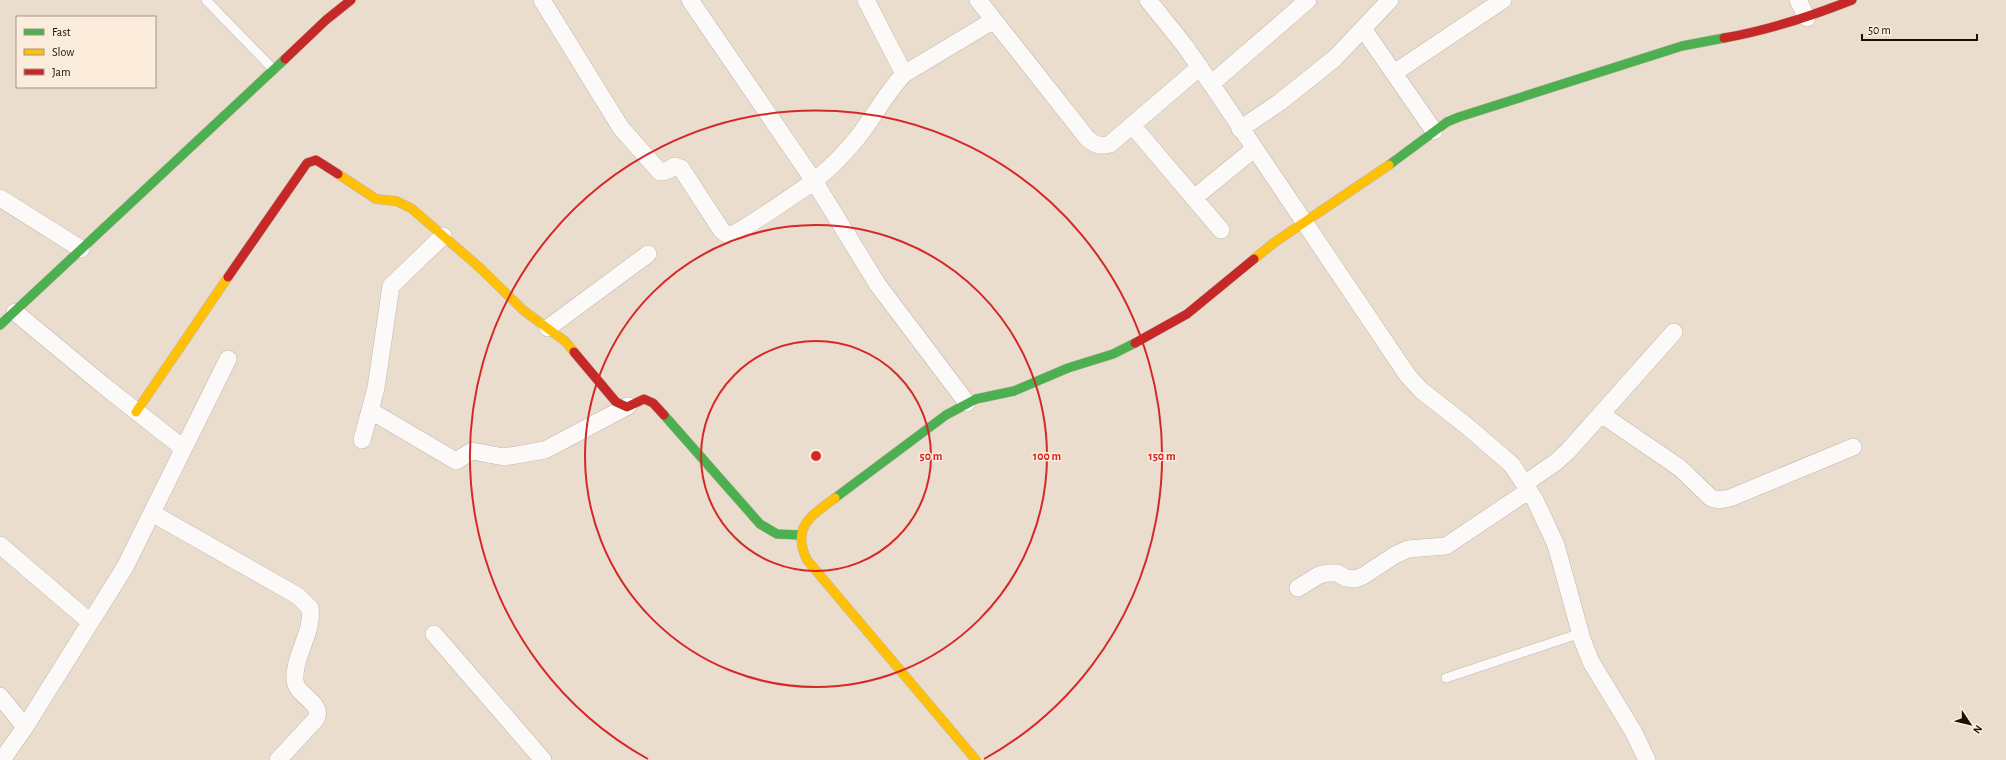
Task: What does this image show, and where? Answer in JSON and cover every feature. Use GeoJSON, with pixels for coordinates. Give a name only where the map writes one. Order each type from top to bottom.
{"type":"FeatureCollection","features":[{"type":"Feature","properties":{"kind":"street"},"geometry":{"type":"LineString","coordinates":[[0,325],[66,266],[81,249],[273,69],[326,20],[351,0]]}},
{"type":"Feature","properties":{"kind":"street"},"geometry":{"type":"LineString","coordinates":[[542,0],[622,128],[660,172],[666,171],[675,166],[681,168],[726,234],[730,235],[739,231],[814,180],[853,143],[894,84],[904,74],[994,20]]}},
{"type":"Feature","properties":{"kind":"street"},"geometry":{"type":"LineString","coordinates":[[690,0],[814,180],[878,284],[967,403]]}},
{"type":"Feature","properties":{"kind":"street"},"geometry":{"type":"LineString","coordinates":[[866,0],[904,74]]}},
{"type":"Feature","properties":{"kind":"street"},"geometry":{"type":"LineString","coordinates":[[978,0],[1092,142],[1104,146],[1110,144],[1200,68]]}},
{"type":"Feature","properties":{"kind":"street"},"geometry":{"type":"LineString","coordinates":[[1148,0],[1200,68],[1408,376],[1422,391],[1468,427],[1512,465],[1526,487],[1556,545],[1581,634],[1591,662],[1633,731],[1647,760]]}},
{"type":"Feature","properties":{"kind":"street"},"geometry":{"type":"LineString","coordinates":[[1211,84],[1308,0]]}},
{"type":"Feature","properties":{"kind":"street"},"geometry":{"type":"LineString","coordinates":[[1240,129],[1280,102],[1335,58],[1364,30],[1390,0]]}},
{"type":"Feature","properties":{"kind":"street"},"geometry":{"type":"LineString","coordinates":[[1394,73],[1503,0]]}},
{"type":"Feature","properties":{"kind":"street"},"geometry":{"type":"LineString","coordinates":[[1798,0],[1807,18]]}},
{"type":"Feature","properties":{"kind":"street"},"geometry":{"type":"LineString","coordinates":[[976,760],[811,567],[801,551],[800,535],[806,521],[825,504],[946,415],[967,403],[983,396],[1014,391],[1068,368],[1113,354],[1151,336],[1186,314],[1275,242],[1369,180],[1434,131],[1459,116],[1682,46],[1761,32],[1807,18],[1852,0]]}},
{"type":"Feature","properties":{"kind":"street"},"geometry":{"type":"LineString","coordinates":[[1364,30],[1434,131]]}},
{"type":"Feature","properties":{"kind":"street"},"geometry":{"type":"LineString","coordinates":[[1132,125],[1221,230]]}},
{"type":"Feature","properties":{"kind":"street"},"geometry":{"type":"LineString","coordinates":[[1194,198],[1254,149]]}},
{"type":"Feature","properties":{"kind":"street"},"geometry":{"type":"LineString","coordinates":[[136,412],[288,189],[307,163],[311,160],[319,162],[376,199],[396,202],[411,208],[523,310],[566,342],[616,402],[628,406]]}},
{"type":"Feature","properties":{"kind":"street"},"geometry":{"type":"LineString","coordinates":[[0,198],[81,249]]}},
{"type":"Feature","properties":{"kind":"street"},"geometry":{"type":"LineString","coordinates":[[362,440],[376,388],[391,286],[443,236]]}},
{"type":"Feature","properties":{"kind":"street"},"geometry":{"type":"LineString","coordinates":[[548,328],[648,254]]}},
{"type":"Feature","properties":{"kind":"street"},"geometry":{"type":"LineString","coordinates":[[15,312],[136,412],[183,448]]}},
{"type":"Feature","properties":{"kind":"street"},"geometry":{"type":"LineString","coordinates":[[1298,588],[1319,575],[1327,573],[1337,573],[1346,578],[1359,577],[1395,555],[1408,549],[1446,546],[1526,487],[1564,455],[1674,332]]}},
{"type":"Feature","properties":{"kind":"street"},"geometry":{"type":"LineString","coordinates":[[2,760],[25,727],[125,567],[228,359]]}},
{"type":"Feature","properties":{"kind":"street"},"geometry":{"type":"LineString","coordinates":[[371,411],[456,461],[472,451],[504,458],[545,450],[644,399],[653,402],[763,528],[778,535],[800,535]]}},
{"type":"Feature","properties":{"kind":"street"},"geometry":{"type":"LineString","coordinates":[[1601,414],[1680,468],[1711,498],[1719,500],[1730,498],[1853,447]]}},
{"type":"Feature","properties":{"kind":"street"},"geometry":{"type":"LineString","coordinates":[[152,513],[298,596],[310,608],[309,622],[295,679],[299,689],[316,707],[318,713],[316,719],[278,760]]}},
{"type":"Feature","properties":{"kind":"street"},"geometry":{"type":"LineString","coordinates":[[0,545],[90,622]]}},
{"type":"Feature","properties":{"kind":"street"},"geometry":{"type":"LineString","coordinates":[[434,634],[543,760]]}},
{"type":"Feature","properties":{"kind":"street"},"geometry":{"type":"LineString","coordinates":[[0,696],[25,727]]}},
{"type":"Feature","properties":{"kind":"lane"},"geometry":{"type":"LineString","coordinates":[[206,0],[273,69]]}},
{"type":"Feature","properties":{"kind":"lane"},"geometry":{"type":"LineString","coordinates":[[1446,678],[1581,634]]}},
{"type":"Feature","properties":{"kind":"traffic: fast"},"geometry":{"type":"LineString","coordinates":[[1389,165],[1447,122],[1459,117],[1682,46],[1724,38]]}},
{"type":"Feature","properties":{"kind":"traffic: fast"},"geometry":{"type":"LineString","coordinates":[[0,325],[285,59]]}},
{"type":"Feature","properties":{"kind":"traffic: fast"},"geometry":{"type":"LineString","coordinates":[[835,498],[946,415],[976,399],[1014,391],[1068,368],[1113,354],[1135,343]]}},
{"type":"Feature","properties":{"kind":"traffic: fast"},"geometry":{"type":"LineString","coordinates":[[664,415],[760,524],[777,534],[800,535]]}},
{"type":"Feature","properties":{"kind":"traffic: slow"},"geometry":{"type":"LineString","coordinates":[[1254,259],[1275,242],[1389,165]]}},
{"type":"Feature","properties":{"kind":"traffic: slow"},"geometry":{"type":"LineString","coordinates":[[338,174],[376,199],[396,201],[411,208],[479,267],[523,310],[566,342],[574,352]]}},
{"type":"Feature","properties":{"kind":"traffic: slow"},"geometry":{"type":"LineString","coordinates":[[136,412],[228,277]]}},
{"type":"Feature","properties":{"kind":"traffic: slow"},"geometry":{"type":"LineString","coordinates":[[835,498],[811,517],[802,531],[801,539],[807,560],[976,760]]}},
{"type":"Feature","properties":{"kind":"traffic: jam"},"geometry":{"type":"LineString","coordinates":[[285,59],[326,20],[351,0]]}},
{"type":"Feature","properties":{"kind":"traffic: jam"},"geometry":{"type":"LineString","coordinates":[[1724,38],[1789,22],[1852,0]]}},
{"type":"Feature","properties":{"kind":"traffic: jam"},"geometry":{"type":"LineString","coordinates":[[228,277],[307,163],[316,160],[338,174]]}},
{"type":"Feature","properties":{"kind":"traffic: jam"},"geometry":{"type":"LineString","coordinates":[[1135,343],[1187,314],[1254,259]]}},
{"type":"Feature","properties":{"kind":"traffic: jam"},"geometry":{"type":"LineString","coordinates":[[574,352],[616,402],[627,407],[644,399],[653,403],[664,415]]}}]}
